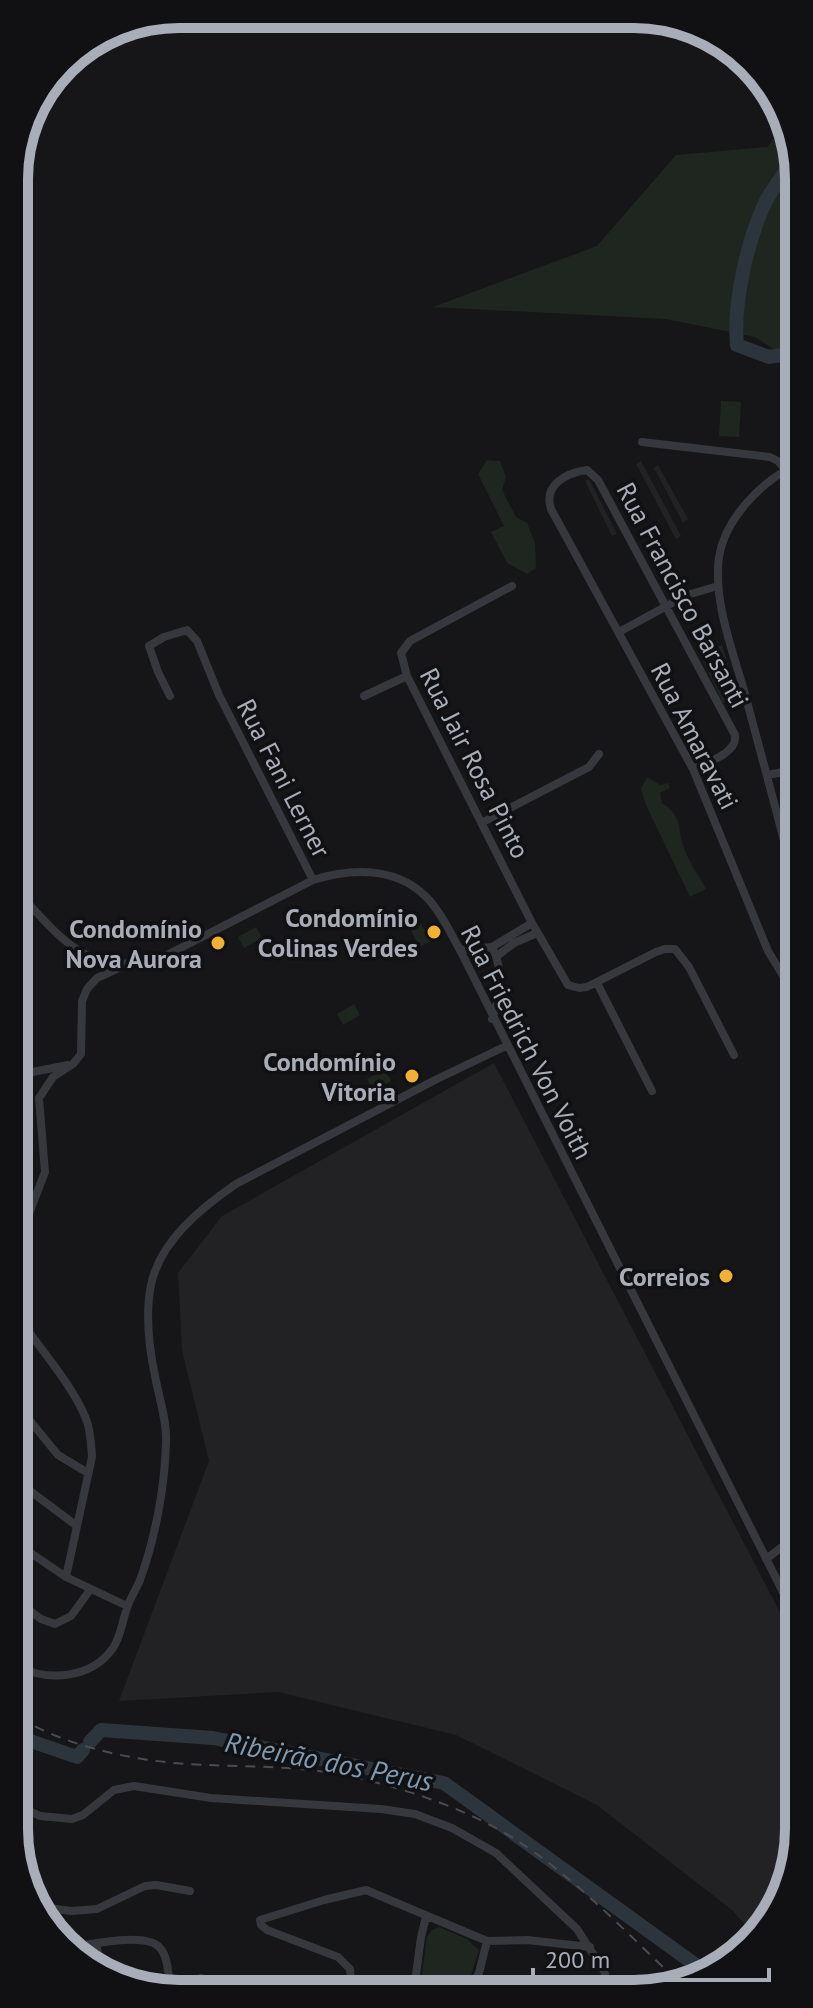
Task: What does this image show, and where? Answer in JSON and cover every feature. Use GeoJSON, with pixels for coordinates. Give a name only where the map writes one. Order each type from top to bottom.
{"type":"FeatureCollection","features":[{"type":"Feature","properties":{"kind":"street"},"geometry":{"type":"LineString","coordinates":[[642,442],[770,457],[785,465]]}},
{"type":"Feature","properties":{"kind":"street","name":"Rua Francisco Barsanti"},"geometry":{"type":"LineString","coordinates":[[549,498],[554,484],[562,479],[578,472],[591,472],[737,739],[730,749],[693,769]]}},
{"type":"Feature","properties":{"kind":"street"},"geometry":{"type":"LineString","coordinates":[[785,472],[756,495],[730,526],[721,549],[718,586],[785,845]]}},
{"type":"Feature","properties":{"kind":"street","name":"Rua Amaravati"},"geometry":{"type":"LineString","coordinates":[[549,498],[554,516],[693,769],[768,951],[785,979]]}},
{"type":"Feature","properties":{"kind":"street","name":"Rua Jair Rosa Pinto"},"geometry":{"type":"LineString","coordinates":[[512,586],[410,641],[401,653],[407,676],[537,933],[568,985],[579,988],[597,983]]}},
{"type":"Feature","properties":{"kind":"street"},"geometry":{"type":"LineString","coordinates":[[619,632],[694,592],[718,586]]}},
{"type":"Feature","properties":{"kind":"street","name":"Rua Fani Lerner"},"geometry":{"type":"LineString","coordinates":[[170,696],[149,646],[164,637],[187,630],[197,641],[219,695],[313,880]]}},
{"type":"Feature","properties":{"kind":"street"},"geometry":{"type":"LineString","coordinates":[[364,696],[407,676]]}},
{"type":"Feature","properties":{"kind":"street"},"geometry":{"type":"LineString","coordinates":[[483,822],[589,767],[599,754]]}},
{"type":"Feature","properties":{"kind":"street"},"geometry":{"type":"LineString","coordinates":[[767,775],[785,772]]}},
{"type":"Feature","properties":{"kind":"street","name":"Rua Friedrich Von Voith"},"geometry":{"type":"LineString","coordinates":[[28,903],[57,934],[88,957],[123,966],[142,964],[165,956],[313,880],[337,873],[394,875],[429,900],[460,950],[492,1019],[785,1596]]}},
{"type":"Feature","properties":{"kind":"street"},"geometry":{"type":"LineString","coordinates":[[494,951],[532,923]]}},
{"type":"Feature","properties":{"kind":"street"},"geometry":{"type":"LineString","coordinates":[[460,950],[494,951],[537,933]]}},
{"type":"Feature","properties":{"kind":"street"},"geometry":{"type":"LineString","coordinates":[[652,1091],[597,983],[656,952],[671,948],[680,953],[734,1055]]}},
{"type":"Feature","properties":{"kind":"street"},"geometry":{"type":"LineString","coordinates":[[492,1019],[501,992],[494,951]]}},
{"type":"Feature","properties":{"kind":"street"},"geometry":{"type":"LineString","coordinates":[[28,1216],[45,1172],[39,1098],[53,1077],[73,1064],[81,1051],[82,1001],[87,989],[97,978],[123,966]]}},
{"type":"Feature","properties":{"kind":"street"},"geometry":{"type":"LineString","coordinates":[[28,1671],[52,1676],[87,1669],[111,1650],[141,1578],[156,1517],[164,1457],[164,1418],[154,1374],[149,1330],[151,1282],[174,1240],[203,1208],[236,1184],[506,1046]]}},
{"type":"Feature","properties":{"kind":"street"},"geometry":{"type":"LineString","coordinates":[[28,1073],[73,1064]]}},
{"type":"Feature","properties":{"kind":"street"},"geometry":{"type":"LineString","coordinates":[[28,1331],[86,1418],[92,1457],[66,1577]]}},
{"type":"Feature","properties":{"kind":"street"},"geometry":{"type":"LineString","coordinates":[[28,1418],[58,1455],[88,1473]]}},
{"type":"Feature","properties":{"kind":"street"},"geometry":{"type":"LineString","coordinates":[[28,1489],[77,1526]]}},
{"type":"Feature","properties":{"kind":"street"},"geometry":{"type":"LineString","coordinates":[[766,1559],[785,1545]]}},
{"type":"Feature","properties":{"kind":"street"},"geometry":{"type":"LineString","coordinates":[[28,1551],[66,1577],[127,1606]]}},
{"type":"Feature","properties":{"kind":"street"},"geometry":{"type":"LineString","coordinates":[[28,1610],[55,1624],[71,1616],[90,1590]]}},
{"type":"Feature","properties":{"kind":"street"},"geometry":{"type":"LineString","coordinates":[[28,1810],[40,1816],[72,1819],[83,1815],[114,1790],[134,1786],[211,1798],[415,1814],[462,1833],[496,1853],[566,1917],[590,1947],[606,1980]]}},
{"type":"Feature","properties":{"kind":"street"},"geometry":{"type":"LineString","coordinates":[[50,1908],[89,1911],[145,1886],[190,1891]]}},
{"type":"Feature","properties":{"kind":"street"},"geometry":{"type":"LineString","coordinates":[[351,1980],[350,1969],[338,1957],[267,1930],[261,1925],[263,1918],[351,1892],[370,1891],[487,1941],[509,1939],[590,1947]]}},
{"type":"Feature","properties":{"kind":"street"},"geometry":{"type":"LineString","coordinates":[[415,1980],[426,1917]]}},
{"type":"Feature","properties":{"kind":"street"},"geometry":{"type":"LineString","coordinates":[[84,1946],[144,1939],[154,1942],[163,1952],[169,1979]]}},
{"type":"Feature","properties":{"kind":"street"},"geometry":{"type":"LineString","coordinates":[[475,1980],[487,1941]]}},
{"type":"Feature","properties":{"kind":"street"},"geometry":{"type":"LineString","coordinates":[[96,1944],[99,1956]]}},
{"type":"Feature","properties":{"kind":"street"},"geometry":{"type":"LineString","coordinates":[[201,1978],[206,1980]]}},
{"type":"Feature","properties":{"kind":"shaded area"},"geometry":{"type":"Polygon","coordinates":[[[777,132],[785,179],[785,356],[755,337],[666,319],[433,307],[597,246],[676,155],[768,147],[777,132]]]}},
{"type":"Feature","properties":{"kind":"shaded area"},"geometry":{"type":"Polygon","coordinates":[[[721,401],[741,402],[739,437],[719,436],[721,401]]]}},
{"type":"Feature","properties":{"kind":"shaded area"},"geometry":{"type":"Polygon","coordinates":[[[487,460],[500,461],[506,477],[502,490],[516,517],[527,523],[535,543],[536,568],[527,574],[507,563],[491,532],[504,526],[478,474],[487,460]]]}},
{"type":"Feature","properties":{"kind":"shaded area"},"geometry":{"type":"Polygon","coordinates":[[[641,461],[681,536],[676,539],[636,464],[641,461]]]}},
{"type":"Feature","properties":{"kind":"shaded area"},"geometry":{"type":"Polygon","coordinates":[[[658,465],[688,519],[683,523],[654,468],[658,465]]]}},
{"type":"Feature","properties":{"kind":"shaded area"},"geometry":{"type":"Polygon","coordinates":[[[589,479],[617,534],[612,536],[585,481],[589,479]]]}},
{"type":"Feature","properties":{"kind":"shaded area"},"geometry":{"type":"Polygon","coordinates":[[[722,645],[736,691],[733,702],[723,703],[700,655],[722,645]]]}},
{"type":"Feature","properties":{"kind":"shaded area"},"geometry":{"type":"Polygon","coordinates":[[[647,777],[660,785],[668,783],[670,788],[660,793],[662,803],[677,818],[686,853],[706,889],[690,897],[646,805],[641,789],[647,777]]]}},
{"type":"Feature","properties":{"kind":"shaded area"},"geometry":{"type":"Polygon","coordinates":[[[421,924],[431,941],[420,947],[410,929],[421,924]]]}},
{"type":"Feature","properties":{"kind":"shaded area"},"geometry":{"type":"Polygon","coordinates":[[[256,927],[262,938],[244,948],[238,937],[256,927]]]}},
{"type":"Feature","properties":{"kind":"shaded area"},"geometry":{"type":"Polygon","coordinates":[[[354,1004],[360,1015],[343,1025],[337,1014],[354,1004]]]}},
{"type":"Feature","properties":{"kind":"shaded area"},"geometry":{"type":"Polygon","coordinates":[[[494,1063],[785,1622],[785,1839],[773,1887],[748,1927],[732,1910],[597,1805],[456,1735],[278,1692],[119,1701],[209,1461],[182,1350],[178,1273],[222,1216],[494,1063]]]}},
{"type":"Feature","properties":{"kind":"shaded area"},"geometry":{"type":"Polygon","coordinates":[[[385,1070],[391,1081],[373,1090],[367,1079],[385,1070]]]}},
{"type":"Feature","properties":{"kind":"shaded area"},"geometry":{"type":"Polygon","coordinates":[[[439,1927],[467,1939],[479,1950],[468,1980],[421,1980],[427,1937],[439,1927]]]}},
{"type":"Feature","properties":{"kind":"waterway"},"geometry":{"type":"LineString","coordinates":[[785,172],[767,199],[752,237],[739,292],[736,328],[737,345],[769,357],[785,354]]}},
{"type":"Feature","properties":{"kind":"waterway","name":"Ribeirão dos Perus"},"geometry":{"type":"LineString","coordinates":[[90,1742],[101,1730],[213,1738],[444,1783],[697,1966]]}},
{"type":"Feature","properties":{"kind":"waterway","name":"Ribeirão dos Perus"},"geometry":{"type":"LineString","coordinates":[[28,1740],[77,1757],[83,1750]]}},
{"type":"Feature","properties":{"kind":"railway"},"geometry":{"type":"LineString","coordinates":[[28,1722],[59,1737],[122,1755],[187,1764],[319,1771],[380,1784],[443,1804],[503,1832],[551,1865],[672,1975]]}},
{"type":"Feature","properties":{"kind":"place","name":"Condomínio Colinas Verdes"},"geometry":{"type":"Point","coordinates":[434,932]}},
{"type":"Feature","properties":{"kind":"place","name":"Condomínio Nova Aurora"},"geometry":{"type":"Point","coordinates":[218,943]}},
{"type":"Feature","properties":{"kind":"place","name":"Condomínio Vitoria"},"geometry":{"type":"Point","coordinates":[412,1076]}},
{"type":"Feature","properties":{"kind":"place","name":"Correios"},"geometry":{"type":"Point","coordinates":[726,1276]}}]}
